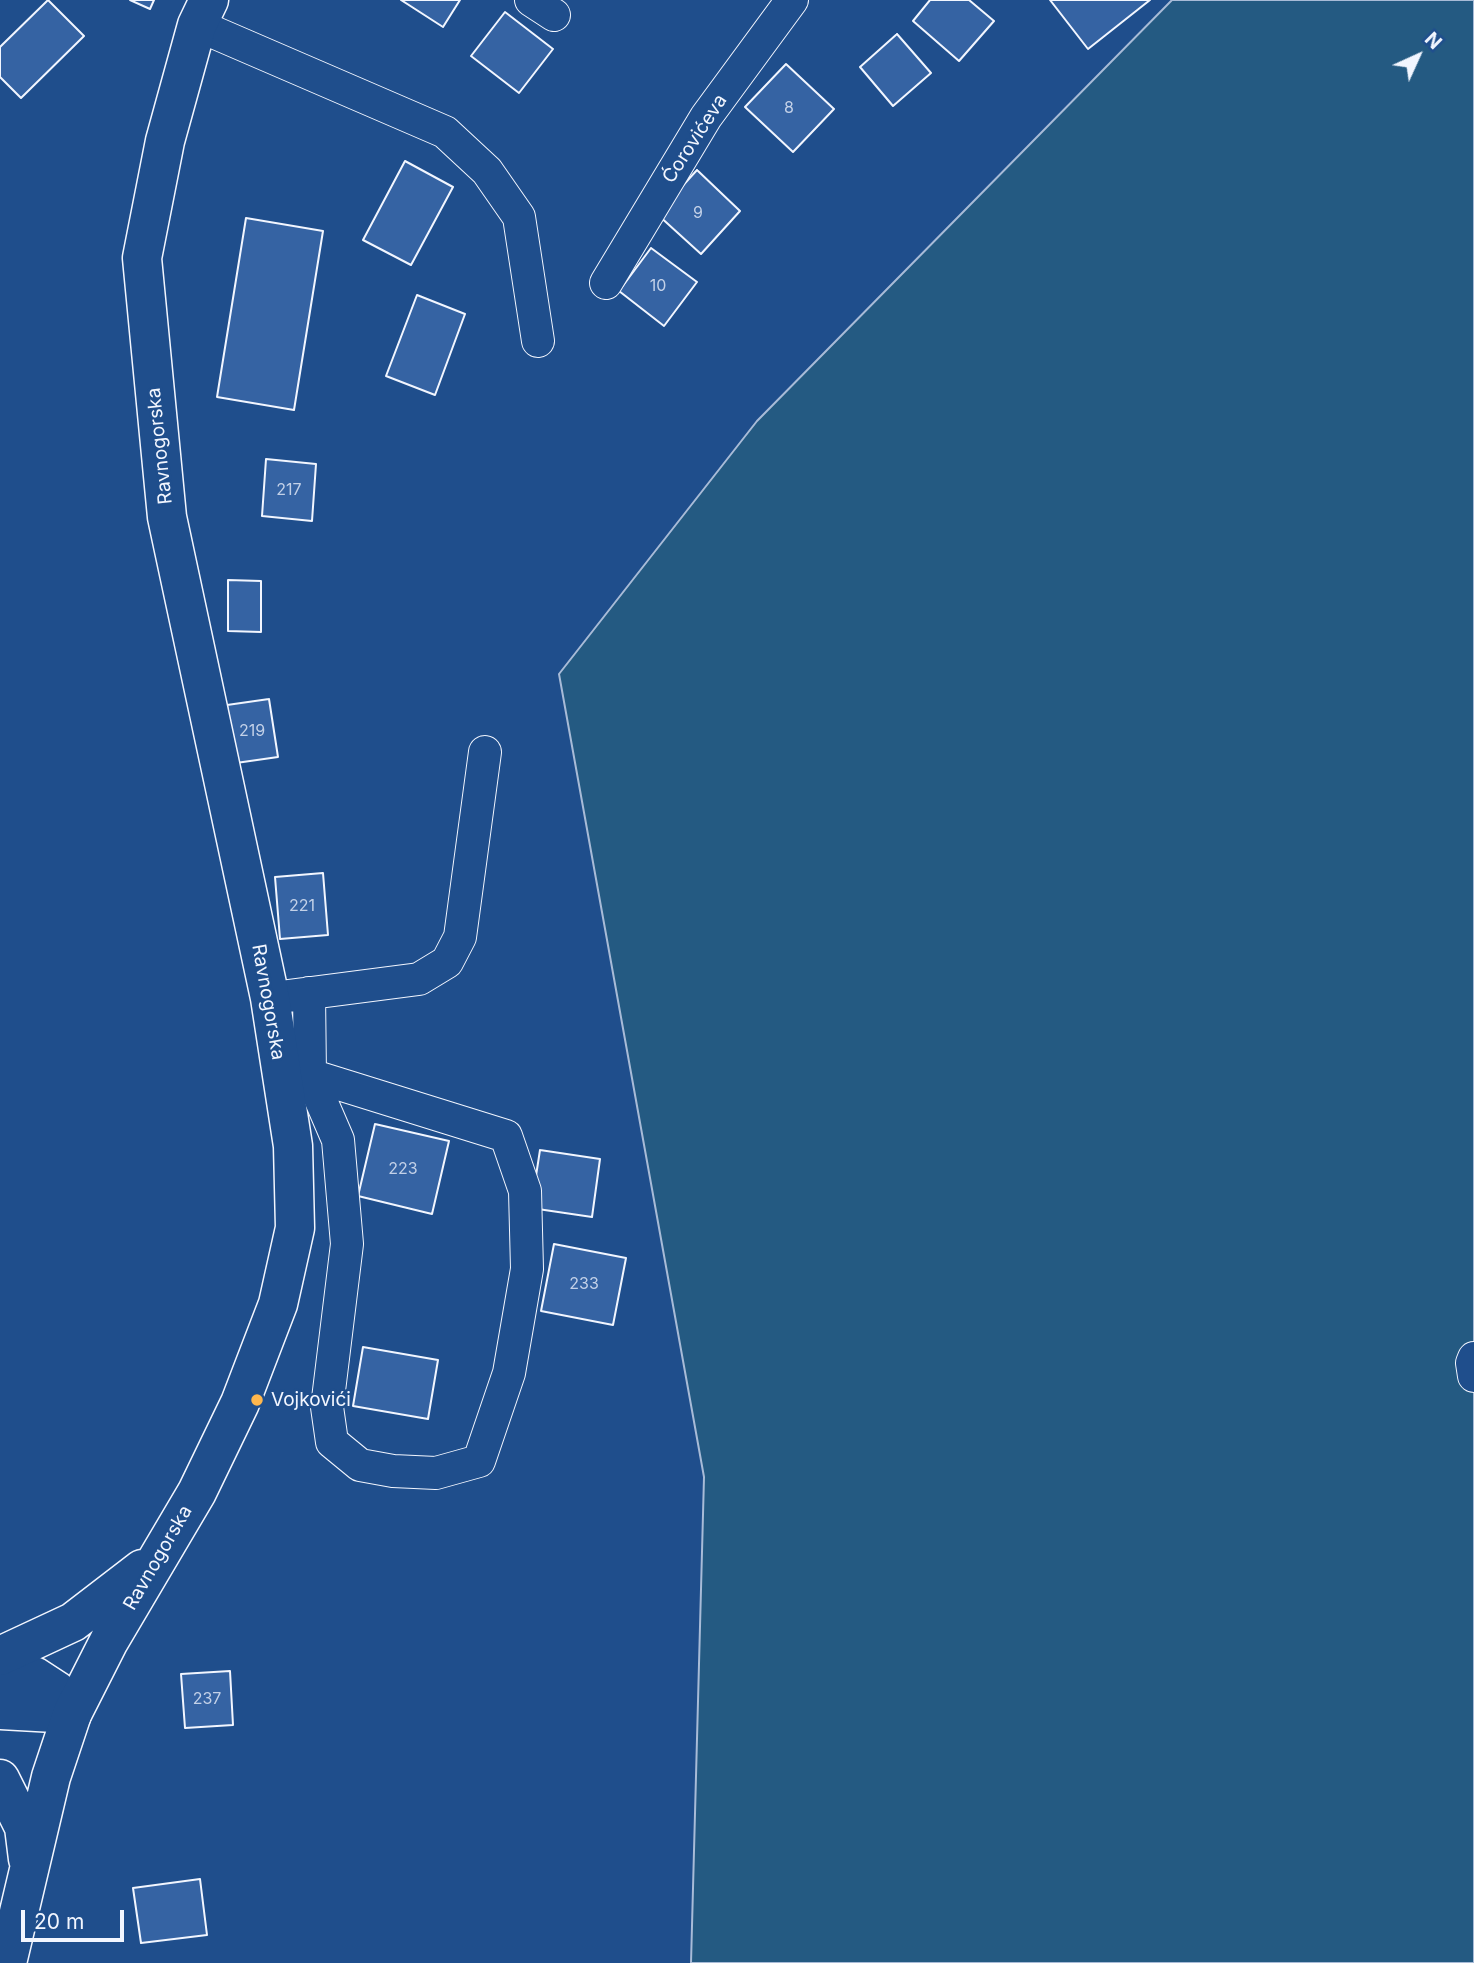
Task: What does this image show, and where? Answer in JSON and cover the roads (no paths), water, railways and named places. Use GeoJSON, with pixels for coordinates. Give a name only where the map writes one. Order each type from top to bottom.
{"type":"FeatureCollection","features":[{"type":"Feature","properties":{"kind":"main road","name":"Ravnogorska"},"geometry":{"type":"LineString","coordinates":[[8,1963],[51,1777],[72,1714],[109,1641],[197,1492],[240,1404],[278,1304],[295,1228],[293,1146],[270,998],[167,517],[142,257],[165,141],[203,13]]}},
{"type":"Feature","properties":{"kind":"main road"},"geometry":{"type":"LineString","coordinates":[[0,1656],[73,1622],[117,1591],[162,1552]]}},
{"type":"Feature","properties":{"kind":"main road"},"geometry":{"type":"LineString","coordinates":[[0,1672],[34,1676],[57,1691],[72,1714]]}},
{"type":"Feature","properties":{"kind":"main road"},"geometry":{"type":"LineString","coordinates":[[0,1710],[72,1714]]}},
{"type":"Feature","properties":{"kind":"main road"},"geometry":{"type":"LineString","coordinates":[[0,1779],[24,1827],[29,1866]]}},
{"type":"Feature","properties":{"kind":"street","name":"Ćorovićeva"},"geometry":{"type":"LineString","coordinates":[[606,283],[706,117],[792,0]]}},
{"type":"Feature","properties":{"kind":"street"},"geometry":{"type":"LineString","coordinates":[[203,13],[445,132],[487,171],[519,217],[538,341]]}},
{"type":"Feature","properties":{"kind":"street"},"geometry":{"type":"LineString","coordinates":[[270,998],[419,979],[447,961],[460,937],[485,752]]}},
{"type":"Feature","properties":{"kind":"street"},"geometry":{"type":"LineString","coordinates":[[309,993],[310,1075],[338,1140],[347,1244],[327,1407],[332,1442],[360,1465],[393,1471],[436,1473],[479,1461],[509,1373],[527,1269],[525,1191],[506,1136],[310,1075]]}},
{"type":"Feature","properties":{"kind":"street"},"geometry":{"type":"LineString","coordinates":[[1474,1359],[1474,1376]]}},
{"type":"Feature","properties":{"kind":"place","name":"Vojkovići"},"geometry":{"type":"Point","coordinates":[257,1400]}}]}
